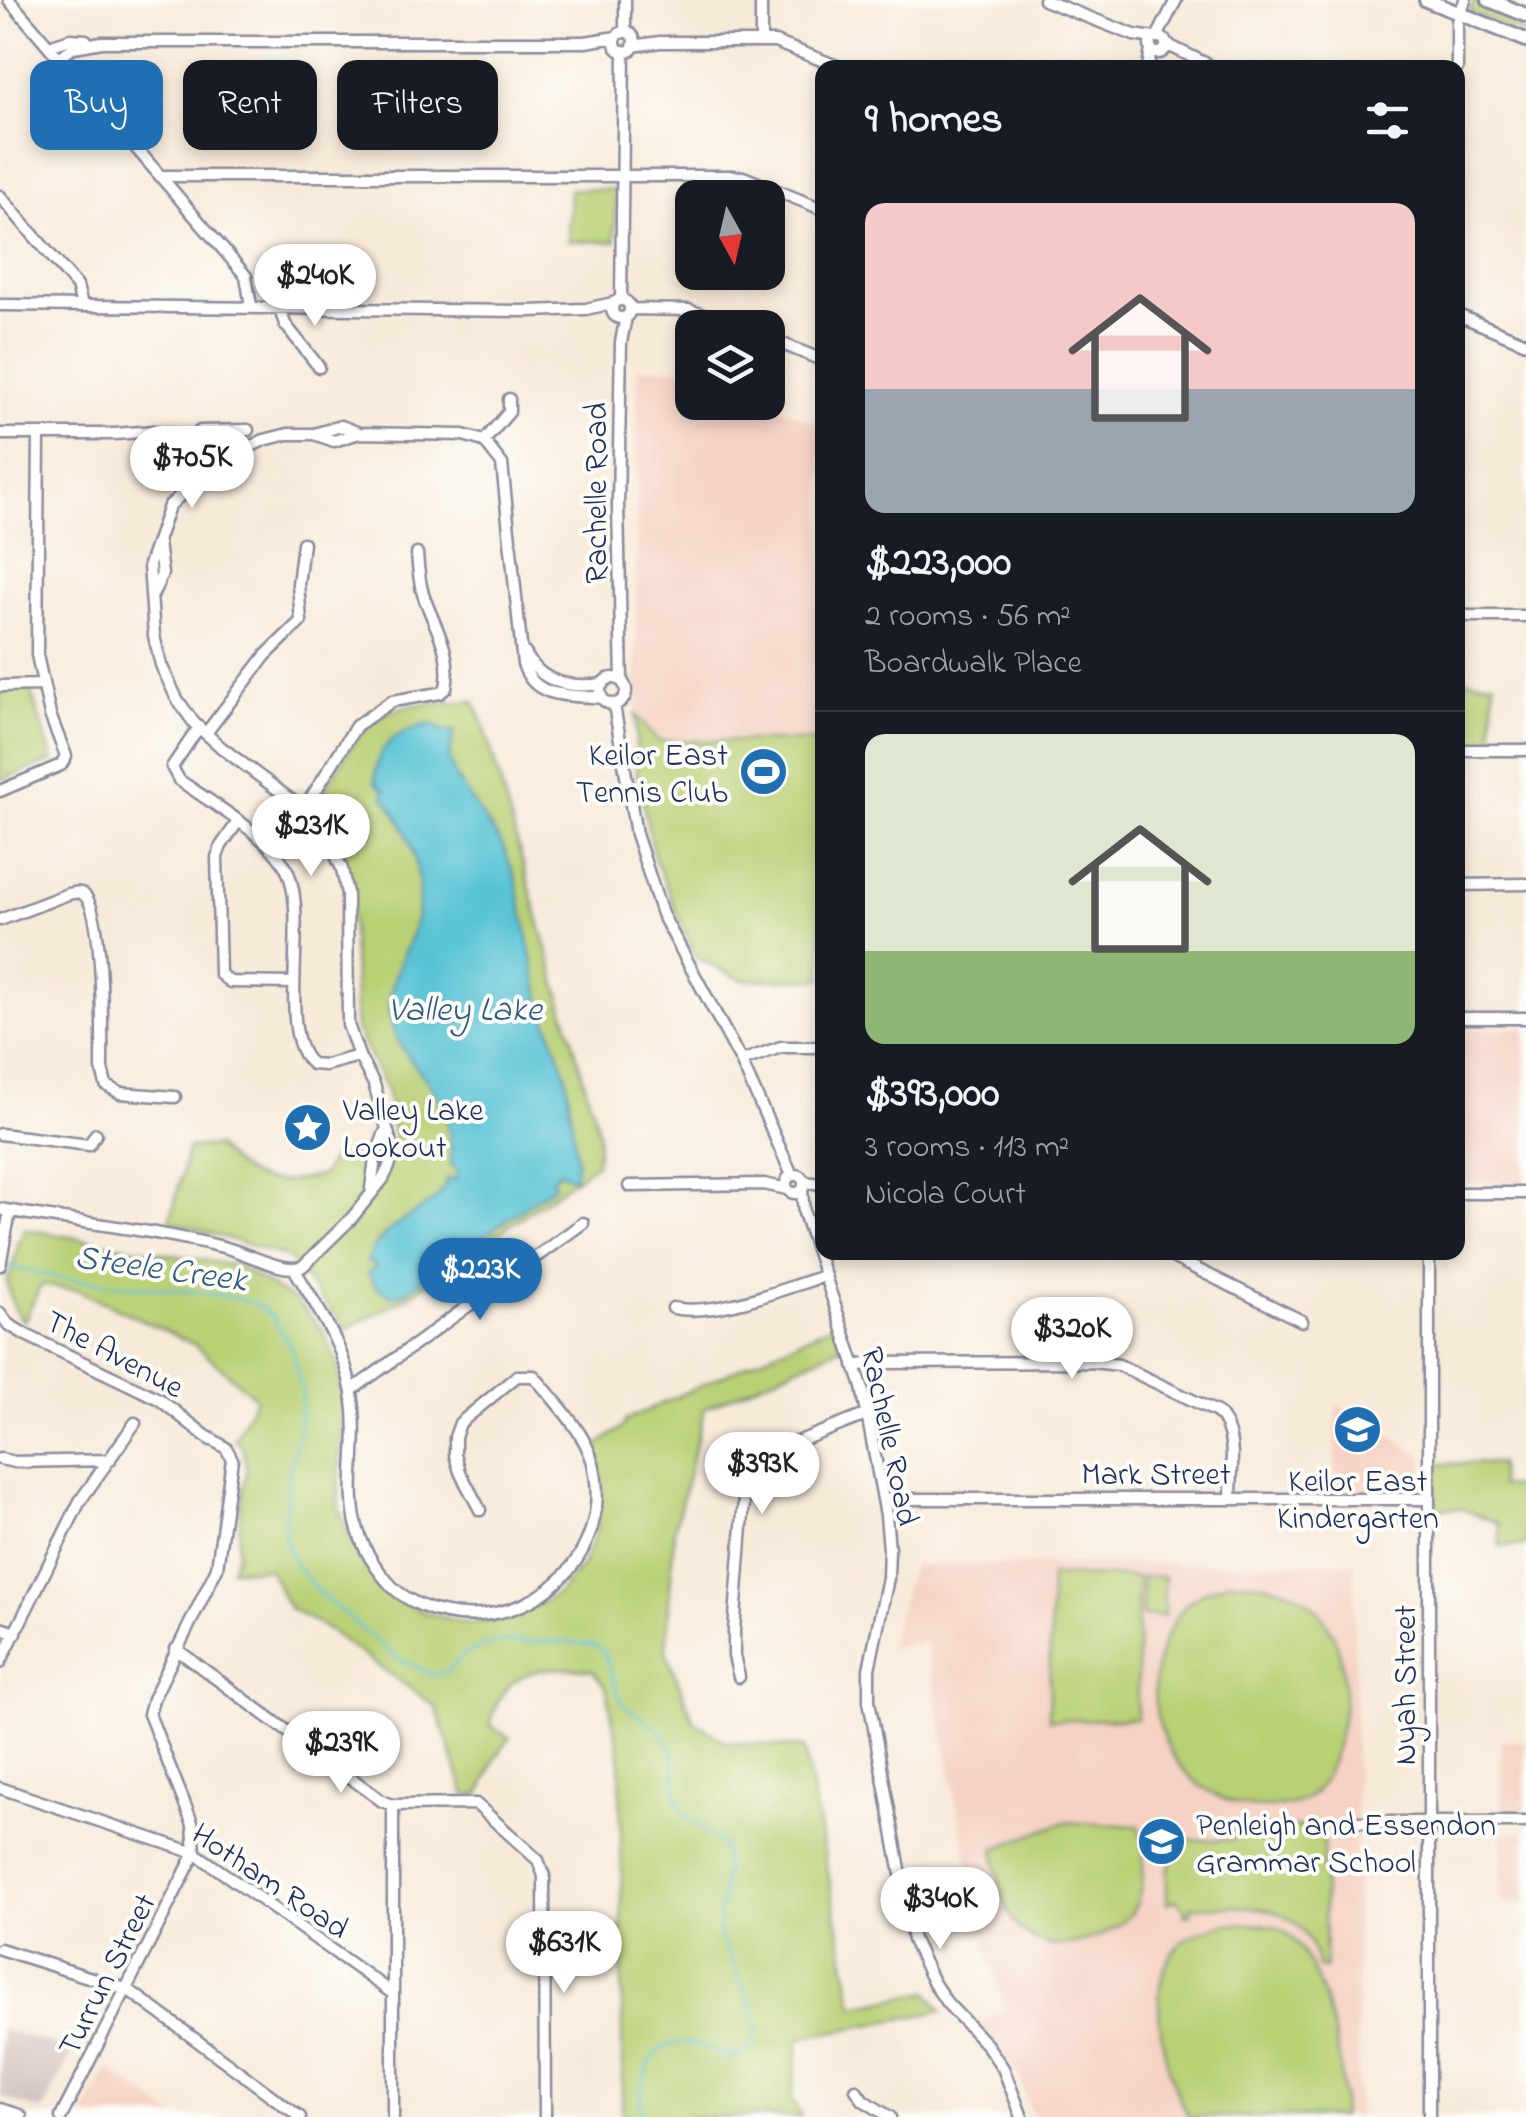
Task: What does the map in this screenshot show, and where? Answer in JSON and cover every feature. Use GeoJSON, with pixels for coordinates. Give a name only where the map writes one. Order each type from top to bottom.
{"type":"FeatureCollection","features":[{"type":"Feature","properties":{"kind":"main road"},"geometry":{"type":"LineString","coordinates":[[0,2111],[19,2117]]}},
{"type":"Feature","properties":{"kind":"street"},"geometry":{"type":"LineString","coordinates":[[9,0],[246,276],[247,306]]}},
{"type":"Feature","properties":{"kind":"street","name":"Rachelle Road"},"geometry":{"type":"LineString","coordinates":[[622,681],[620,310],[625,0]]}},
{"type":"Feature","properties":{"kind":"street"},"geometry":{"type":"LineString","coordinates":[[760,0],[760,41]]}},
{"type":"Feature","properties":{"kind":"street"},"geometry":{"type":"LineString","coordinates":[[1044,0],[1196,60]]}},
{"type":"Feature","properties":{"kind":"street"},"geometry":{"type":"LineString","coordinates":[[1151,60],[1176,0]]}},
{"type":"Feature","properties":{"kind":"street"},"geometry":{"type":"LineString","coordinates":[[1426,0],[1462,6],[1526,40]]}},
{"type":"Feature","properties":{"kind":"street"},"geometry":{"type":"LineString","coordinates":[[1489,0],[1526,14]]}},
{"type":"Feature","properties":{"kind":"street"},"geometry":{"type":"LineString","coordinates":[[1458,60],[1462,6]]}},
{"type":"Feature","properties":{"kind":"street"},"geometry":{"type":"LineString","coordinates":[[49,46],[70,39],[760,41],[774,42],[821,60]]}},
{"type":"Feature","properties":{"kind":"street"},"geometry":{"type":"LineString","coordinates":[[60,58],[74,47],[102,42]]}},
{"type":"Feature","properties":{"kind":"street"},"geometry":{"type":"LineString","coordinates":[[160,176],[743,177],[815,206]]}},
{"type":"Feature","properties":{"kind":"street"},"geometry":{"type":"LineString","coordinates":[[0,196],[77,286],[82,305]]}},
{"type":"Feature","properties":{"kind":"street"},"geometry":{"type":"LineString","coordinates":[[0,305],[675,310]]}},
{"type":"Feature","properties":{"kind":"street"},"geometry":{"type":"LineString","coordinates":[[279,307],[286,324],[319,367]]}},
{"type":"Feature","properties":{"kind":"street"},"geometry":{"type":"LineString","coordinates":[[1465,319],[1526,342]]}},
{"type":"Feature","properties":{"kind":"street"},"geometry":{"type":"LineString","coordinates":[[785,345],[815,357]]}},
{"type":"Feature","properties":{"kind":"street"},"geometry":{"type":"LineString","coordinates":[[484,441],[510,412],[509,399]]}},
{"type":"Feature","properties":{"kind":"street"},"geometry":{"type":"LineString","coordinates":[[0,1264],[5,1210],[218,1246],[258,1257],[284,1270],[294,1270],[339,1232],[382,1179],[393,1150],[374,1084],[348,1025],[347,894],[342,869],[329,840],[304,810],[202,730],[177,698],[162,665],[154,636],[148,565],[169,506],[208,470],[264,440],[288,434],[314,434],[341,426],[359,433],[450,433],[484,441],[502,464],[522,648],[527,677],[548,693],[602,698],[614,704],[626,695],[622,681],[614,678],[604,682],[555,681],[532,667],[522,648]]}},
{"type":"Feature","properties":{"kind":"street"},"geometry":{"type":"LineString","coordinates":[[188,443],[200,431],[248,430]]}},
{"type":"Feature","properties":{"kind":"street"},"geometry":{"type":"LineString","coordinates":[[0,434],[176,434],[208,470]]}},
{"type":"Feature","properties":{"kind":"street"},"geometry":{"type":"LineString","coordinates":[[0,791],[64,760],[65,750],[42,685],[36,641],[39,434]]}},
{"type":"Feature","properties":{"kind":"street"},"geometry":{"type":"LineString","coordinates":[[303,543],[298,584],[301,620],[266,654],[172,767],[179,780],[272,850],[291,881],[296,917],[297,1030],[308,1061],[325,1065],[359,1056]]}},
{"type":"Feature","properties":{"kind":"street"},"geometry":{"type":"LineString","coordinates":[[304,810],[356,726],[392,701],[440,693],[446,688],[445,642],[421,589],[417,554]]}},
{"type":"Feature","properties":{"kind":"street"},"geometry":{"type":"LineString","coordinates":[[1465,615],[1526,616]]}},
{"type":"Feature","properties":{"kind":"street","name":"Rachelle Road"},"geometry":{"type":"LineString","coordinates":[[604,682],[620,645]]}},
{"type":"Feature","properties":{"kind":"street"},"geometry":{"type":"LineString","coordinates":[[548,693],[555,681]]}},
{"type":"Feature","properties":{"kind":"street"},"geometry":{"type":"LineString","coordinates":[[602,698],[604,682]]}},
{"type":"Feature","properties":{"kind":"street"},"geometry":{"type":"LineString","coordinates":[[0,686],[42,685]]}},
{"type":"Feature","properties":{"kind":"street","name":"Rachelle Road"},"geometry":{"type":"LineString","coordinates":[[614,704],[636,834],[662,914],[741,1061],[794,1184],[815,1248]]}},
{"type":"Feature","properties":{"kind":"street"},"geometry":{"type":"LineString","coordinates":[[1465,750],[1526,750]]}},
{"type":"Feature","properties":{"kind":"street"},"geometry":{"type":"LineString","coordinates":[[237,823],[218,856],[220,974],[230,982],[294,984]]}},
{"type":"Feature","properties":{"kind":"street"},"geometry":{"type":"LineString","coordinates":[[1465,885],[1526,884]]}},
{"type":"Feature","properties":{"kind":"street"},"geometry":{"type":"LineString","coordinates":[[0,920],[68,894],[84,895],[90,904],[98,943],[102,1069],[106,1085],[120,1093],[175,1098]]}},
{"type":"Feature","properties":{"kind":"street"},"geometry":{"type":"LineString","coordinates":[[1465,1018],[1526,1018]]}},
{"type":"Feature","properties":{"kind":"street"},"geometry":{"type":"LineString","coordinates":[[741,1061],[782,1047],[815,1047]]}},
{"type":"Feature","properties":{"kind":"street"},"geometry":{"type":"LineString","coordinates":[[0,1134],[89,1145],[96,1134]]}},
{"type":"Feature","properties":{"kind":"street"},"geometry":{"type":"LineString","coordinates":[[629,1186],[815,1184]]}},
{"type":"Feature","properties":{"kind":"street"},"geometry":{"type":"LineString","coordinates":[[1465,1193],[1526,1193]]}},
{"type":"Feature","properties":{"kind":"street"},"geometry":{"type":"LineString","coordinates":[[352,1390],[583,1223]]}},
{"type":"Feature","properties":{"kind":"street","name":"Rachelle Road"},"geometry":{"type":"LineString","coordinates":[[819,1260],[868,1414],[890,1549],[869,1670],[869,1700],[913,1940],[932,1982],[1002,2068],[1022,2117]]}},
{"type":"Feature","properties":{"kind":"street"},"geometry":{"type":"LineString","coordinates":[[1178,1260],[1302,1322]]}},
{"type":"Feature","properties":{"kind":"street","name":"Nyah Street"},"geometry":{"type":"LineString","coordinates":[[1429,1260],[1429,2117]]}},
{"type":"Feature","properties":{"kind":"street"},"geometry":{"type":"LineString","coordinates":[[294,1270],[334,1332],[352,1390],[352,1498],[356,1532],[368,1558],[390,1586],[414,1602],[460,1616],[496,1613],[522,1608],[565,1576],[582,1551],[594,1520],[597,1492],[584,1440],[534,1376],[517,1376],[460,1423],[455,1437],[460,1472],[480,1510]]}},
{"type":"Feature","properties":{"kind":"street"},"geometry":{"type":"LineString","coordinates":[[672,1308],[698,1310],[721,1306],[824,1276]]}},
{"type":"Feature","properties":{"kind":"street","name":"The Avenue"},"geometry":{"type":"LineString","coordinates":[[0,1313],[8,1324],[26,1335],[158,1399],[226,1448],[232,1459],[217,1568],[153,1698],[149,1714],[193,1825],[195,1853]]}},
{"type":"Feature","properties":{"kind":"street"},"geometry":{"type":"LineString","coordinates":[[854,1366],[1075,1362],[1118,1366],[1217,1412],[1226,1422],[1231,1433],[1231,1498]]}},
{"type":"Feature","properties":{"kind":"street"},"geometry":{"type":"LineString","coordinates":[[739,1678],[734,1631],[746,1474],[761,1456],[868,1414]]}},
{"type":"Feature","properties":{"kind":"street"},"geometry":{"type":"LineString","coordinates":[[0,1663],[80,1501],[135,1423]]}},
{"type":"Feature","properties":{"kind":"street"},"geometry":{"type":"LineString","coordinates":[[0,1459],[110,1460]]}},
{"type":"Feature","properties":{"kind":"street","name":"Mark Street"},"geometry":{"type":"LineString","coordinates":[[883,1500],[1430,1499]]}},
{"type":"Feature","properties":{"kind":"street"},"geometry":{"type":"LineString","coordinates":[[0,1628],[16,1634]]}},
{"type":"Feature","properties":{"kind":"street"},"geometry":{"type":"LineString","coordinates":[[176,1649],[372,1794],[392,1805],[476,1804],[538,1860],[544,1876],[545,2117]]}},
{"type":"Feature","properties":{"kind":"street","name":"Hotham Road"},"geometry":{"type":"LineString","coordinates":[[0,1788],[195,1853],[392,1994]]}},
{"type":"Feature","properties":{"kind":"street"},"geometry":{"type":"LineString","coordinates":[[392,1805],[393,2117]]}},
{"type":"Feature","properties":{"kind":"street"},"geometry":{"type":"LineString","coordinates":[[1358,1822],[1526,1822]]}},
{"type":"Feature","properties":{"kind":"street","name":"Turrun Street"},"geometry":{"type":"LineString","coordinates":[[61,2117],[195,1853]]}},
{"type":"Feature","properties":{"kind":"street"},"geometry":{"type":"LineString","coordinates":[[0,1949],[126,1988],[300,2117]]}},
{"type":"Feature","properties":{"kind":"street"},"geometry":{"type":"LineString","coordinates":[[856,2090],[863,2100],[890,2117]]}},
{"type":"Feature","properties":{"kind":"shaded area"},"geometry":{"type":"Polygon","coordinates":[[[637,368],[675,368],[675,420],[785,420],[785,410],[815,422],[815,741],[657,741],[636,715],[637,368]]]}},
{"type":"Feature","properties":{"kind":"shaded area"},"geometry":{"type":"Polygon","coordinates":[[[1465,1028],[1526,1028],[1526,1182],[1465,1182],[1465,1028]]]}},
{"type":"Feature","properties":{"kind":"shaded area","name":"Keilor East Kindergarten"},"geometry":{"type":"Polygon","coordinates":[[[1336,1404],[1424,1456],[1422,1491],[1335,1493],[1336,1404]]]}},
{"type":"Feature","properties":{"kind":"shaded area","name":"Penleigh and Essendon Grammar School"},"geometry":{"type":"Polygon","coordinates":[[[1354,1563],[1358,2117],[1032,2117],[1019,2076],[974,2023],[1006,2012],[982,1933],[925,1642],[888,1649],[912,1565],[1354,1563]]]}},
{"type":"Feature","properties":{"kind":"shaded area"},"geometry":{"type":"Polygon","coordinates":[[[1501,1741],[1526,1741],[1526,1811],[1502,1811],[1501,1741]]]}},
{"type":"Feature","properties":{"kind":"shaded area"},"geometry":{"type":"Polygon","coordinates":[[[1502,1833],[1526,1833],[1526,1903],[1501,1903],[1502,1833]]]}},
{"type":"Feature","properties":{"kind":"shaded area"},"geometry":{"type":"Polygon","coordinates":[[[0,2028],[73,2051],[43,2111],[0,2097],[0,2028]]]}},
{"type":"Feature","properties":{"kind":"shaded area"},"geometry":{"type":"Polygon","coordinates":[[[108,2068],[175,2117],[83,2117],[108,2068]]]}},
{"type":"Feature","properties":{"kind":"green space"},"geometry":{"type":"Polygon","coordinates":[[[1474,0],[1526,20],[1526,35],[1469,12],[1474,0]]]}},
{"type":"Feature","properties":{"kind":"green space"},"geometry":{"type":"Polygon","coordinates":[[[570,189],[616,190],[615,242],[568,241],[570,189]]]}},
{"type":"Feature","properties":{"kind":"green space"},"geometry":{"type":"Polygon","coordinates":[[[1465,680],[1494,682],[1492,745],[1465,745],[1465,680]]]}},
{"type":"Feature","properties":{"kind":"green space"},"geometry":{"type":"Polygon","coordinates":[[[28,683],[53,761],[0,780],[0,684],[28,683]]]}},
{"type":"Feature","properties":{"kind":"green space"},"geometry":{"type":"Polygon","coordinates":[[[474,701],[599,1134],[596,1164],[408,1297],[346,1329],[287,1257],[170,1221],[188,1148],[216,1146],[251,1176],[276,1182],[322,1175],[332,1157],[397,1157],[387,1091],[356,1029],[350,886],[339,852],[317,814],[317,801],[359,735],[383,714],[409,705],[474,701]]]}},
{"type":"Feature","properties":{"kind":"green space"},"geometry":{"type":"Polygon","coordinates":[[[636,715],[658,741],[815,741],[815,979],[742,980],[696,958],[654,857],[636,769],[636,715]]]}},
{"type":"Feature","properties":{"kind":"green space"},"geometry":{"type":"Polygon","coordinates":[[[24,1229],[237,1266],[297,1302],[323,1330],[338,1365],[343,1401],[338,1507],[357,1555],[384,1588],[420,1611],[465,1623],[508,1620],[557,1594],[582,1566],[597,1528],[602,1484],[595,1447],[623,1427],[626,1420],[834,1324],[841,1347],[705,1408],[674,1531],[666,1651],[694,1721],[726,1742],[804,1748],[854,2006],[928,1992],[942,2011],[800,2038],[792,2098],[801,2117],[622,2117],[622,1955],[557,1954],[557,1931],[622,1931],[620,1756],[606,1687],[592,1670],[574,1668],[541,1670],[514,1682],[503,1692],[491,1726],[510,1738],[496,1757],[479,1796],[465,1794],[436,1707],[322,1626],[289,1608],[269,1569],[231,1569],[237,1554],[247,1473],[243,1448],[234,1439],[256,1398],[195,1345],[78,1290],[41,1285],[24,1321],[14,1307],[7,1281],[24,1229]]]}},
{"type":"Feature","properties":{"kind":"green space"},"geometry":{"type":"Polygon","coordinates":[[[1499,1463],[1500,1486],[1526,1487],[1526,1545],[1500,1546],[1499,1523],[1463,1509],[1435,1508],[1435,1464],[1499,1463]]]}},
{"type":"Feature","properties":{"kind":"green space"},"geometry":{"type":"Polygon","coordinates":[[[1051,1576],[1138,1577],[1137,1719],[1049,1720],[1051,1576]]]}},
{"type":"Feature","properties":{"kind":"green space"},"geometry":{"type":"Polygon","coordinates":[[[1142,1577],[1164,1577],[1164,1616],[1142,1616],[1142,1577]]]}},
{"type":"Feature","properties":{"kind":"green space"},"geometry":{"type":"Polygon","coordinates":[[[1233,1581],[1259,1583],[1300,1596],[1316,1608],[1336,1642],[1344,1703],[1331,1761],[1316,1791],[1293,1804],[1266,1807],[1236,1803],[1210,1792],[1188,1775],[1160,1729],[1156,1673],[1169,1630],[1189,1602],[1233,1581]]]}},
{"type":"Feature","properties":{"kind":"green space"},"geometry":{"type":"Polygon","coordinates":[[[1065,1822],[1139,1826],[1142,1879],[1134,1909],[1119,1925],[1081,1942],[1045,1944],[1019,1928],[1008,1910],[994,1849],[1065,1822]]]}},
{"type":"Feature","properties":{"kind":"green space"},"geometry":{"type":"Polygon","coordinates":[[[1317,1827],[1316,1835],[1323,1839],[1325,1968],[1318,1967],[1299,1927],[1285,1916],[1232,1906],[1191,1907],[1191,1915],[1184,1916],[1186,1910],[1176,1900],[1167,1903],[1169,1846],[1178,1846],[1178,1840],[1233,1840],[1234,1828],[1317,1827]]]}},
{"type":"Feature","properties":{"kind":"green space"},"geometry":{"type":"Polygon","coordinates":[[[1227,1924],[1275,1927],[1288,1934],[1301,1949],[1331,2020],[1341,2074],[1341,2117],[1189,2117],[1166,2056],[1159,2006],[1161,1983],[1167,1962],[1183,1941],[1227,1924]]]}},
{"type":"Feature","properties":{"kind":"water","name":"Valley Lake"},"geometry":{"type":"Polygon","coordinates":[[[429,724],[442,731],[454,731],[449,759],[456,778],[503,846],[516,879],[542,1006],[566,1074],[577,1160],[574,1178],[559,1172],[552,1179],[555,1185],[404,1293],[392,1296],[376,1287],[368,1273],[375,1268],[374,1263],[367,1263],[375,1247],[397,1224],[433,1200],[447,1179],[455,1180],[457,1169],[451,1165],[449,1133],[441,1104],[399,1043],[392,1025],[391,991],[417,915],[418,879],[403,826],[383,796],[385,791],[375,782],[383,749],[397,736],[429,724]]]}},
{"type":"Feature","properties":{"kind":"waterway","name":"Steele Creek"},"geometry":{"type":"LineString","coordinates":[[6,1266],[66,1279],[215,1294],[255,1303],[273,1317],[293,1351],[302,1392],[299,1432],[288,1478],[284,1535],[294,1563],[320,1594],[397,1658],[433,1675],[447,1672],[464,1654],[496,1642],[565,1642],[594,1645],[603,1651],[622,1703],[664,1735],[673,1751],[678,1800],[685,1816],[720,1843],[726,1859],[718,1932],[752,2006],[759,2031],[750,2048],[732,2058],[691,2044],[666,2046],[646,2072],[640,2117]]}},
{"type":"Feature","properties":{"kind":"place","name":"Keilor East Tennis Club"},"geometry":{"type":"Point","coordinates":[763,772]}},
{"type":"Feature","properties":{"kind":"place","name":"Valley Lake Lookout"},"geometry":{"type":"Point","coordinates":[308,1127]}},
{"type":"Feature","properties":{"kind":"place","name":"Keilor East Kindergarten"},"geometry":{"type":"Point","coordinates":[1358,1430]}},
{"type":"Feature","properties":{"kind":"place","name":"Penleigh and Essendon Grammar School"},"geometry":{"type":"Point","coordinates":[1161,1842]}}]}
